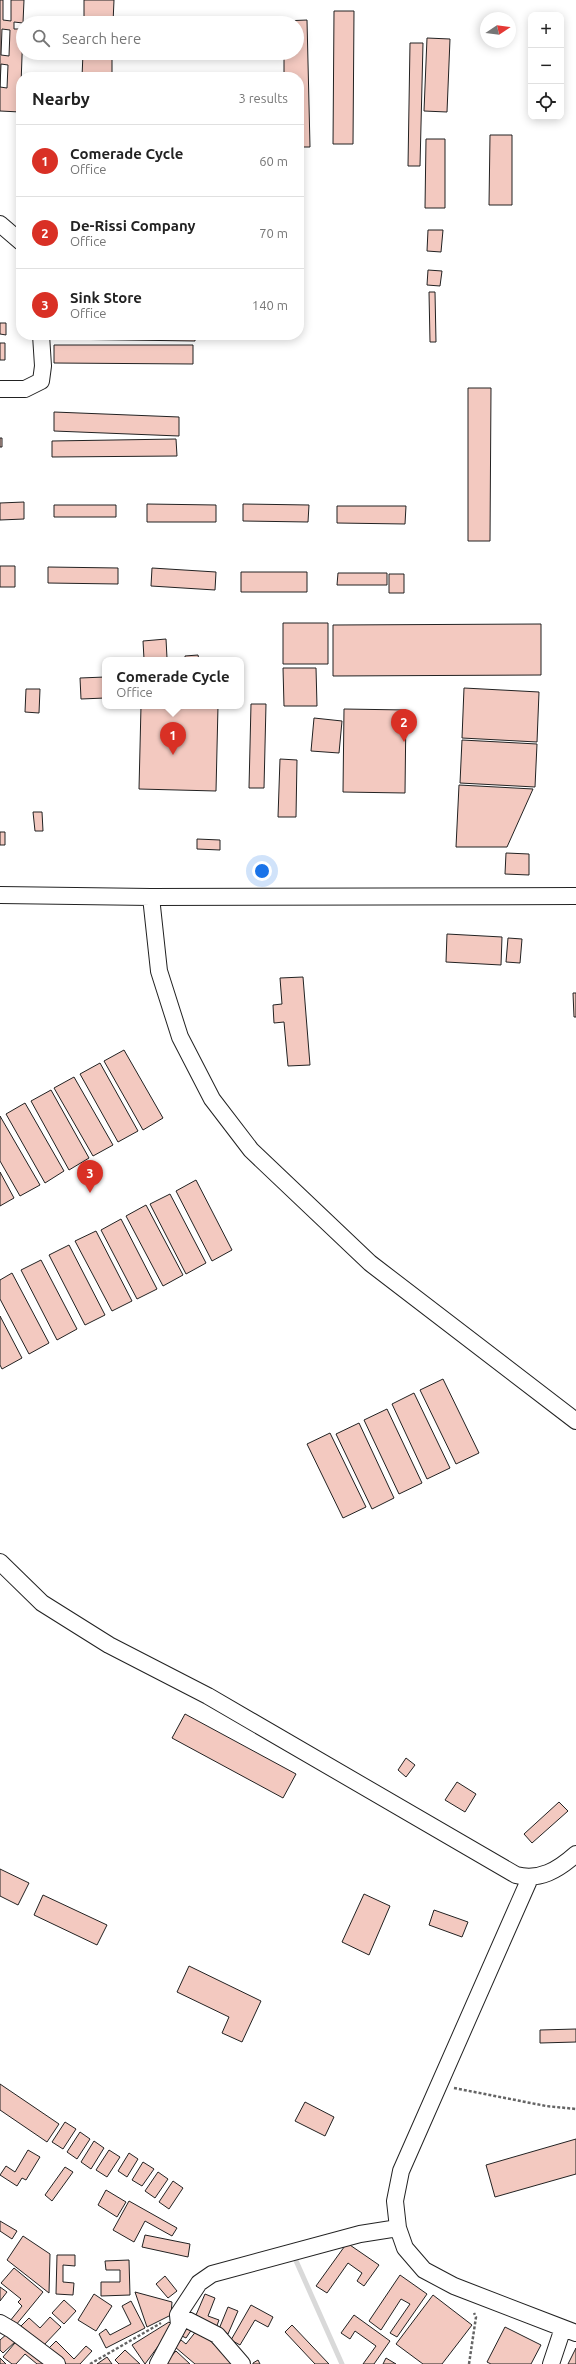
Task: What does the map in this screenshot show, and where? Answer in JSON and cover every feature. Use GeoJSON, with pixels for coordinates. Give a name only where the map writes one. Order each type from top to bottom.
{"type":"FeatureCollection","features":[{"type":"Feature","properties":{"kind":"street"},"geometry":{"type":"LineString","coordinates":[[0,224],[16,238]]}},
{"type":"Feature","properties":{"kind":"street"},"geometry":{"type":"LineString","coordinates":[[0,389],[25,388],[41,381],[43,366],[41,340]]}},
{"type":"Feature","properties":{"kind":"street"},"geometry":{"type":"LineString","coordinates":[[0,895],[150,897],[576,896]]}},
{"type":"Feature","properties":{"kind":"street"},"geometry":{"type":"LineString","coordinates":[[150,897],[159,971],[180,1037],[212,1099],[251,1150],[370,1263],[576,1421]]}},
{"type":"Feature","properties":{"kind":"street"},"geometry":{"type":"LineString","coordinates":[[0,1562],[42,1603],[109,1645],[208,1696],[516,1875],[530,1878],[546,1875],[576,1854]]}},
{"type":"Feature","properties":{"kind":"street"},"geometry":{"type":"LineString","coordinates":[[530,1878],[401,2171],[395,2201],[398,2228],[405,2248],[424,2270],[461,2289],[570,2331],[551,2364]]}},
{"type":"Feature","properties":{"kind":"street"},"geometry":{"type":"LineString","coordinates":[[158,2364],[179,2326],[178,2315],[199,2283],[212,2274],[360,2234],[398,2228]]}},
{"type":"Feature","properties":{"kind":"street"},"geometry":{"type":"LineString","coordinates":[[178,2315],[217,2335],[242,2364]]}},
{"type":"Feature","properties":{"kind":"street"},"geometry":{"type":"LineString","coordinates":[[0,2323],[57,2364]]}},
{"type":"Feature","properties":{"kind":"path"},"geometry":{"type":"LineString","coordinates":[[438,2085],[546,2106],[576,2108]]}},
{"type":"Feature","properties":{"kind":"path"},"geometry":{"type":"LineString","coordinates":[[461,2289],[476,2316],[469,2364]]}},
{"type":"Feature","properties":{"kind":"path"},"geometry":{"type":"LineString","coordinates":[[90,2364],[178,2315]]}},
{"type":"Feature","properties":{"kind":"building"},"geometry":{"type":"Polygon","coordinates":[[[0,0],[3,0],[3,20],[11,21],[11,0],[24,0],[23,16],[16,16],[16,22],[14,22],[14,29],[16,29],[16,60],[22,60],[21,72],[16,72],[16,112],[0,111],[0,0]],[[2,29],[1,55],[9,56],[10,30],[2,29]],[[1,64],[0,87],[7,88],[8,65],[1,64]]]}},
{"type":"Feature","properties":{"kind":"building"},"geometry":{"type":"Polygon","coordinates":[[[84,0],[114,0],[113,16],[84,16],[84,0]]]}},
{"type":"Feature","properties":{"kind":"building"},"geometry":{"type":"Polygon","coordinates":[[[334,11],[354,11],[353,144],[333,144],[334,11]]]}},
{"type":"Feature","properties":{"kind":"building"},"geometry":{"type":"Polygon","coordinates":[[[304,20],[307,20],[310,147],[304,147],[304,72],[284,72],[284,60],[304,60],[304,20]]]}},
{"type":"Feature","properties":{"kind":"building"},"geometry":{"type":"Polygon","coordinates":[[[427,38],[450,39],[447,112],[424,111],[427,38]]]}},
{"type":"Feature","properties":{"kind":"building"},"geometry":{"type":"Polygon","coordinates":[[[410,43],[423,43],[420,166],[408,166],[410,43]]]}},
{"type":"Feature","properties":{"kind":"building"},"geometry":{"type":"Polygon","coordinates":[[[83,60],[112,60],[112,72],[82,72],[83,60]]]}},
{"type":"Feature","properties":{"kind":"building"},"geometry":{"type":"Polygon","coordinates":[[[490,135],[512,135],[512,205],[489,205],[490,135]]]}},
{"type":"Feature","properties":{"kind":"building"},"geometry":{"type":"Polygon","coordinates":[[[426,139],[445,139],[445,208],[425,208],[426,139]]]}},
{"type":"Feature","properties":{"kind":"building"},"geometry":{"type":"Polygon","coordinates":[[[428,230],[443,230],[441,252],[427,251],[428,230]]]}},
{"type":"Feature","properties":{"kind":"building"},"geometry":{"type":"Polygon","coordinates":[[[428,270],[442,271],[440,286],[427,285],[428,270]]]}},
{"type":"Feature","properties":{"kind":"building"},"geometry":{"type":"Polygon","coordinates":[[[429,292],[435,292],[436,342],[430,342],[429,292]]]}},
{"type":"Feature","properties":{"kind":"building"},"geometry":{"type":"Polygon","coordinates":[[[0,323],[6,323],[6,335],[0,334],[0,323]]]}},
{"type":"Feature","properties":{"kind":"building"},"geometry":{"type":"Polygon","coordinates":[[[126,340],[195,340],[195,341],[126,340]]]}},
{"type":"Feature","properties":{"kind":"building"},"geometry":{"type":"Polygon","coordinates":[[[0,343],[5,343],[5,360],[0,360],[0,343]]]}},
{"type":"Feature","properties":{"kind":"building"},"geometry":{"type":"Polygon","coordinates":[[[54,345],[193,345],[193,364],[54,363],[54,345]]]}},
{"type":"Feature","properties":{"kind":"building"},"geometry":{"type":"Polygon","coordinates":[[[468,388],[491,388],[490,541],[468,541],[468,388]]]}},
{"type":"Feature","properties":{"kind":"building"},"geometry":{"type":"Polygon","coordinates":[[[54,412],[179,417],[179,436],[54,431],[54,412]]]}},
{"type":"Feature","properties":{"kind":"building"},"geometry":{"type":"Polygon","coordinates":[[[0,438],[2,438],[2,447],[0,447],[0,438]]]}},
{"type":"Feature","properties":{"kind":"building"},"geometry":{"type":"Polygon","coordinates":[[[176,439],[177,456],[52,457],[52,441],[176,439]]]}},
{"type":"Feature","properties":{"kind":"building"},"geometry":{"type":"Polygon","coordinates":[[[24,502],[24,519],[0,520],[0,503],[24,502]]]}},
{"type":"Feature","properties":{"kind":"building"},"geometry":{"type":"Polygon","coordinates":[[[147,504],[216,505],[216,522],[147,522],[147,504]]]}},
{"type":"Feature","properties":{"kind":"building"},"geometry":{"type":"Polygon","coordinates":[[[243,504],[309,505],[308,522],[243,521],[243,504]]]}},
{"type":"Feature","properties":{"kind":"building"},"geometry":{"type":"Polygon","coordinates":[[[54,505],[116,505],[116,517],[54,517],[54,505]]]}},
{"type":"Feature","properties":{"kind":"building"},"geometry":{"type":"Polygon","coordinates":[[[337,506],[406,506],[405,524],[337,523],[337,506]]]}},
{"type":"Feature","properties":{"kind":"building"},"geometry":{"type":"Polygon","coordinates":[[[0,566],[15,566],[15,587],[0,587],[0,566]]]}},
{"type":"Feature","properties":{"kind":"building"},"geometry":{"type":"Polygon","coordinates":[[[48,567],[118,568],[118,584],[48,583],[48,567]]]}},
{"type":"Feature","properties":{"kind":"building"},"geometry":{"type":"Polygon","coordinates":[[[152,568],[216,572],[215,590],[151,586],[152,568]]]}},
{"type":"Feature","properties":{"kind":"building"},"geometry":{"type":"Polygon","coordinates":[[[241,572],[307,572],[307,592],[241,592],[241,572]]]}},
{"type":"Feature","properties":{"kind":"building"},"geometry":{"type":"Polygon","coordinates":[[[338,573],[387,573],[387,585],[337,585],[338,573]]]}},
{"type":"Feature","properties":{"kind":"building"},"geometry":{"type":"Polygon","coordinates":[[[389,574],[404,574],[404,593],[389,593],[389,574]]]}},
{"type":"Feature","properties":{"kind":"building"},"geometry":{"type":"Polygon","coordinates":[[[283,623],[328,623],[328,664],[283,664],[283,623]]]}},
{"type":"Feature","properties":{"kind":"building"},"geometry":{"type":"Polygon","coordinates":[[[541,624],[541,675],[333,676],[333,625],[541,624]]]}},
{"type":"Feature","properties":{"kind":"building"},"geometry":{"type":"Polygon","coordinates":[[[166,639],[167,657],[144,657],[143,641],[166,639]]]}},
{"type":"Feature","properties":{"kind":"building"},"geometry":{"type":"Polygon","coordinates":[[[198,655],[198,657],[185,657],[198,655]]]}},
{"type":"Feature","properties":{"kind":"building"},"geometry":{"type":"Polygon","coordinates":[[[283,668],[316,668],[317,706],[284,706],[283,668]]]}},
{"type":"Feature","properties":{"kind":"building"},"geometry":{"type":"Polygon","coordinates":[[[102,677],[102,698],[81,699],[80,678],[102,677]]]}},
{"type":"Feature","properties":{"kind":"building"},"geometry":{"type":"Polygon","coordinates":[[[464,688],[539,692],[537,742],[462,738],[464,688]]]}},
{"type":"Feature","properties":{"kind":"building"},"geometry":{"type":"Polygon","coordinates":[[[26,689],[40,689],[39,713],[25,712],[26,689]]]}},
{"type":"Feature","properties":{"kind":"building"},"geometry":{"type":"Polygon","coordinates":[[[251,704],[266,704],[264,788],[249,788],[251,704]]]}},
{"type":"Feature","properties":{"kind":"building"},"geometry":{"type":"Polygon","coordinates":[[[141,709],[218,709],[216,791],[139,789],[141,709]]]}},
{"type":"Feature","properties":{"kind":"building"},"geometry":{"type":"Polygon","coordinates":[[[344,709],[406,710],[405,793],[343,792],[344,709]]]}},
{"type":"Feature","properties":{"kind":"building"},"geometry":{"type":"Polygon","coordinates":[[[314,718],[342,721],[339,753],[311,751],[314,718]]]}},
{"type":"Feature","properties":{"kind":"building"},"geometry":{"type":"Polygon","coordinates":[[[462,740],[537,744],[535,787],[460,783],[462,740]]]}},
{"type":"Feature","properties":{"kind":"building"},"geometry":{"type":"Polygon","coordinates":[[[280,759],[297,760],[296,817],[278,817],[280,759]]]}},
{"type":"Feature","properties":{"kind":"building"},"geometry":{"type":"Polygon","coordinates":[[[459,785],[533,789],[507,847],[456,847],[459,785]]]}},
{"type":"Feature","properties":{"kind":"building"},"geometry":{"type":"Polygon","coordinates":[[[33,812],[42,812],[43,831],[35,831],[33,812]]]}},
{"type":"Feature","properties":{"kind":"building"},"geometry":{"type":"Polygon","coordinates":[[[0,832],[5,832],[5,845],[0,845],[0,832]]]}},
{"type":"Feature","properties":{"kind":"building"},"geometry":{"type":"Polygon","coordinates":[[[197,839],[220,840],[220,850],[197,849],[197,839]]]}},
{"type":"Feature","properties":{"kind":"building"},"geometry":{"type":"Polygon","coordinates":[[[506,853],[529,854],[529,875],[505,874],[506,853]]]}},
{"type":"Feature","properties":{"kind":"building"},"geometry":{"type":"Polygon","coordinates":[[[447,934],[502,937],[501,965],[446,962],[447,934]]]}},
{"type":"Feature","properties":{"kind":"building"},"geometry":{"type":"Polygon","coordinates":[[[508,938],[522,939],[520,963],[506,962],[508,938]]]}},
{"type":"Feature","properties":{"kind":"building"},"geometry":{"type":"Polygon","coordinates":[[[303,977],[310,1065],[288,1066],[284,1022],[274,1023],[273,1005],[282,1004],[280,978],[303,977]]]}},
{"type":"Feature","properties":{"kind":"building"},"geometry":{"type":"Polygon","coordinates":[[[573,993],[576,993],[576,1017],[574,1017],[573,993]]]}},
{"type":"Feature","properties":{"kind":"building"},"geometry":{"type":"Polygon","coordinates":[[[124,1050],[163,1118],[143,1130],[104,1061],[124,1050]]]}},
{"type":"Feature","properties":{"kind":"building"},"geometry":{"type":"Polygon","coordinates":[[[100,1063],[138,1131],[118,1142],[80,1074],[100,1063]]]}},
{"type":"Feature","properties":{"kind":"building"},"geometry":{"type":"Polygon","coordinates":[[[74,1077],[113,1145],[93,1156],[54,1088],[74,1077]]]}},
{"type":"Feature","properties":{"kind":"building"},"geometry":{"type":"Polygon","coordinates":[[[51,1090],[89,1158],[69,1170],[31,1101],[51,1090]]]}},
{"type":"Feature","properties":{"kind":"building"},"geometry":{"type":"Polygon","coordinates":[[[25,1103],[64,1171],[45,1183],[6,1114],[25,1103]]]}},
{"type":"Feature","properties":{"kind":"building"},"geometry":{"type":"Polygon","coordinates":[[[0,1116],[40,1185],[20,1196],[0,1161],[0,1116]]]}},
{"type":"Feature","properties":{"kind":"building"},"geometry":{"type":"Polygon","coordinates":[[[0,1172],[14,1198],[0,1206],[0,1172]]]}},
{"type":"Feature","properties":{"kind":"building"},"geometry":{"type":"Polygon","coordinates":[[[196,1180],[232,1250],[212,1261],[176,1191],[196,1180]]]}},
{"type":"Feature","properties":{"kind":"building"},"geometry":{"type":"Polygon","coordinates":[[[170,1194],[206,1263],[186,1274],[150,1204],[170,1194]]]}},
{"type":"Feature","properties":{"kind":"building"},"geometry":{"type":"Polygon","coordinates":[[[146,1205],[183,1275],[163,1286],[126,1216],[146,1205]]]}},
{"type":"Feature","properties":{"kind":"building"},"geometry":{"type":"Polygon","coordinates":[[[121,1219],[157,1289],[137,1299],[101,1230],[121,1219]]]}},
{"type":"Feature","properties":{"kind":"building"},"geometry":{"type":"Polygon","coordinates":[[[96,1231],[132,1301],[112,1311],[75,1241],[96,1231]]]}},
{"type":"Feature","properties":{"kind":"building"},"geometry":{"type":"Polygon","coordinates":[[[69,1245],[105,1315],[85,1325],[49,1255],[69,1245]]]}},
{"type":"Feature","properties":{"kind":"building"},"geometry":{"type":"Polygon","coordinates":[[[41,1260],[77,1329],[57,1340],[21,1270],[41,1260]]]}},
{"type":"Feature","properties":{"kind":"building"},"geometry":{"type":"Polygon","coordinates":[[[12,1273],[49,1343],[29,1354],[0,1299],[0,1280],[12,1273]]]}},
{"type":"Feature","properties":{"kind":"building"},"geometry":{"type":"Polygon","coordinates":[[[0,1316],[22,1358],[2,1369],[0,1365],[0,1316]]]}},
{"type":"Feature","properties":{"kind":"building"},"geometry":{"type":"Polygon","coordinates":[[[443,1379],[479,1453],[456,1464],[420,1390],[443,1379]]]}},
{"type":"Feature","properties":{"kind":"building"},"geometry":{"type":"Polygon","coordinates":[[[414,1393],[450,1468],[427,1479],[392,1404],[414,1393]]]}},
{"type":"Feature","properties":{"kind":"building"},"geometry":{"type":"Polygon","coordinates":[[[387,1409],[422,1483],[399,1494],[364,1420],[387,1409]]]}},
{"type":"Feature","properties":{"kind":"building"},"geometry":{"type":"Polygon","coordinates":[[[359,1423],[394,1498],[372,1509],[336,1434],[359,1423]]]}},
{"type":"Feature","properties":{"kind":"building"},"geometry":{"type":"Polygon","coordinates":[[[330,1433],[366,1507],[343,1518],[307,1444],[330,1433]]]}},
{"type":"Feature","properties":{"kind":"building"},"geometry":{"type":"Polygon","coordinates":[[[185,1714],[296,1774],[283,1798],[172,1738],[185,1714]]]}},
{"type":"Feature","properties":{"kind":"building"},"geometry":{"type":"Polygon","coordinates":[[[406,1758],[415,1765],[406,1777],[398,1770],[406,1758]]]}},
{"type":"Feature","properties":{"kind":"building"},"geometry":{"type":"Polygon","coordinates":[[[457,1782],[476,1794],[465,1812],[445,1800],[457,1782]]]}},
{"type":"Feature","properties":{"kind":"building"},"geometry":{"type":"Polygon","coordinates":[[[559,1802],[568,1811],[532,1843],[524,1834],[559,1802]]]}},
{"type":"Feature","properties":{"kind":"building"},"geometry":{"type":"Polygon","coordinates":[[[0,1869],[29,1883],[18,1905],[0,1896],[0,1869]]]}},
{"type":"Feature","properties":{"kind":"building"},"geometry":{"type":"Polygon","coordinates":[[[364,1894],[390,1906],[369,1955],[342,1942],[364,1894]]]}},
{"type":"Feature","properties":{"kind":"building"},"geometry":{"type":"Polygon","coordinates":[[[43,1895],[107,1925],[97,1945],[34,1915],[43,1895]]]}},
{"type":"Feature","properties":{"kind":"building"},"geometry":{"type":"Polygon","coordinates":[[[434,1910],[468,1922],[462,1937],[429,1925],[434,1910]]]}},
{"type":"Feature","properties":{"kind":"building"},"geometry":{"type":"Polygon","coordinates":[[[189,1966],[261,2001],[242,2042],[222,2033],[229,2017],[177,1992],[189,1966]]]}},
{"type":"Feature","properties":{"kind":"building"},"geometry":{"type":"Polygon","coordinates":[[[576,2029],[576,2042],[540,2043],[540,2030],[576,2029]]]}},
{"type":"Feature","properties":{"kind":"building"},"geometry":{"type":"Polygon","coordinates":[[[0,2084],[59,2124],[47,2142],[0,2110],[0,2084]]]}},
{"type":"Feature","properties":{"kind":"building"},"geometry":{"type":"Polygon","coordinates":[[[305,2102],[334,2117],[325,2136],[295,2121],[305,2102]]]}},
{"type":"Feature","properties":{"kind":"building"},"geometry":{"type":"Polygon","coordinates":[[[65,2122],[76,2129],[63,2149],[52,2142],[65,2122]]]}},
{"type":"Feature","properties":{"kind":"building"},"geometry":{"type":"Polygon","coordinates":[[[80,2132],[90,2139],[77,2159],[67,2152],[80,2132]]]}},
{"type":"Feature","properties":{"kind":"building"},"geometry":{"type":"Polygon","coordinates":[[[576,2139],[576,2174],[495,2197],[486,2165],[576,2139]]]}},
{"type":"Feature","properties":{"kind":"building"},"geometry":{"type":"Polygon","coordinates":[[[94,2141],[104,2148],[91,2169],[81,2162],[94,2141]]]}},
{"type":"Feature","properties":{"kind":"building"},"geometry":{"type":"Polygon","coordinates":[[[28,2150],[40,2157],[26,2180],[22,2178],[17,2186],[0,2175],[6,2166],[15,2172],[28,2150]]]}},
{"type":"Feature","properties":{"kind":"building"},"geometry":{"type":"Polygon","coordinates":[[[109,2150],[120,2157],[107,2177],[96,2170],[109,2150]]]}},
{"type":"Feature","properties":{"kind":"building"},"geometry":{"type":"Polygon","coordinates":[[[129,2153],[138,2159],[127,2177],[118,2171],[129,2153]]]}},
{"type":"Feature","properties":{"kind":"building"},"geometry":{"type":"Polygon","coordinates":[[[143,2162],[154,2169],[142,2186],[132,2180],[143,2162]]]}},
{"type":"Feature","properties":{"kind":"building"},"geometry":{"type":"Polygon","coordinates":[[[65,2167],[73,2172],[52,2201],[45,2195],[65,2167]]]}},
{"type":"Feature","properties":{"kind":"building"},"geometry":{"type":"Polygon","coordinates":[[[158,2172],[168,2179],[155,2198],[145,2191],[158,2172]]]}},
{"type":"Feature","properties":{"kind":"building"},"geometry":{"type":"Polygon","coordinates":[[[173,2181],[183,2188],[169,2209],[159,2202],[173,2181]]]}},
{"type":"Feature","properties":{"kind":"building"},"geometry":{"type":"Polygon","coordinates":[[[106,2190],[126,2202],[117,2217],[98,2205],[106,2190]]]}},
{"type":"Feature","properties":{"kind":"building"},"geometry":{"type":"Polygon","coordinates":[[[129,2201],[177,2228],[172,2236],[145,2221],[134,2242],[113,2230],[129,2201]]]}},
{"type":"Feature","properties":{"kind":"building"},"geometry":{"type":"Polygon","coordinates":[[[0,2221],[17,2231],[12,2239],[0,2231],[0,2221]]]}},
{"type":"Feature","properties":{"kind":"building"},"geometry":{"type":"Polygon","coordinates":[[[145,2235],[190,2244],[188,2257],[142,2247],[145,2235]]]}},
{"type":"Feature","properties":{"kind":"building"},"geometry":{"type":"Polygon","coordinates":[[[23,2236],[50,2254],[49,2293],[7,2260],[23,2236]]]}},
{"type":"Feature","properties":{"kind":"building"},"geometry":{"type":"Polygon","coordinates":[[[347,2243],[379,2265],[364,2286],[357,2281],[362,2273],[348,2263],[327,2293],[316,2286],[347,2243]]]}},
{"type":"Feature","properties":{"kind":"building"},"geometry":{"type":"Polygon","coordinates":[[[57,2255],[75,2255],[75,2266],[63,2265],[63,2282],[74,2283],[73,2295],[56,2294],[57,2255]]]}},
{"type":"Feature","properties":{"kind":"building"},"geometry":{"type":"Polygon","coordinates":[[[129,2260],[130,2295],[101,2296],[101,2282],[120,2282],[120,2270],[106,2270],[105,2261],[129,2260]]]}},
{"type":"Feature","properties":{"kind":"building"},"geometry":{"type":"Polygon","coordinates":[[[14,2268],[43,2292],[16,2325],[10,2321],[22,2306],[18,2302],[21,2299],[1,2283],[14,2268]]]}},
{"type":"Feature","properties":{"kind":"building"},"geometry":{"type":"Polygon","coordinates":[[[400,2275],[427,2294],[397,2337],[390,2333],[410,2304],[401,2299],[381,2330],[369,2321],[400,2275]]]}},
{"type":"Feature","properties":{"kind":"building"},"geometry":{"type":"Polygon","coordinates":[[[165,2276],[177,2291],[168,2298],[156,2284],[165,2276]]]}},
{"type":"Feature","properties":{"kind":"building"},"geometry":{"type":"Polygon","coordinates":[[[0,2287],[7,2292],[0,2301],[0,2287]]]}},
{"type":"Feature","properties":{"kind":"building"},"geometry":{"type":"Polygon","coordinates":[[[135,2292],[172,2302],[171,2315],[147,2327],[135,2292]]]}},
{"type":"Feature","properties":{"kind":"building"},"geometry":{"type":"Polygon","coordinates":[[[94,2294],[112,2306],[96,2331],[78,2320],[94,2294]]]}},
{"type":"Feature","properties":{"kind":"building"},"geometry":{"type":"Polygon","coordinates":[[[205,2294],[215,2298],[208,2316],[219,2320],[215,2331],[193,2322],[205,2294]]]}},
{"type":"Feature","properties":{"kind":"building"},"geometry":{"type":"Polygon","coordinates":[[[433,2295],[472,2325],[442,2364],[423,2364],[396,2344],[433,2295]]]}},
{"type":"Feature","properties":{"kind":"building"},"geometry":{"type":"Polygon","coordinates":[[[64,2300],[76,2311],[64,2324],[52,2313],[64,2300]]]}},
{"type":"Feature","properties":{"kind":"building"},"geometry":{"type":"Polygon","coordinates":[[[131,2301],[145,2328],[106,2348],[99,2334],[106,2329],[110,2335],[131,2324],[122,2306],[131,2301]]]}},
{"type":"Feature","properties":{"kind":"building"},"geometry":{"type":"Polygon","coordinates":[[[251,2305],[273,2317],[268,2327],[255,2320],[240,2345],[231,2340],[251,2305]]]}},
{"type":"Feature","properties":{"kind":"building"},"geometry":{"type":"Polygon","coordinates":[[[228,2307],[238,2311],[228,2334],[219,2329],[228,2307]]]}},
{"type":"Feature","properties":{"kind":"building"},"geometry":{"type":"Polygon","coordinates":[[[354,2315],[390,2341],[374,2364],[363,2364],[376,2346],[355,2331],[350,2339],[341,2333],[354,2315]]]}},
{"type":"Feature","properties":{"kind":"building"},"geometry":{"type":"Polygon","coordinates":[[[50,2317],[61,2327],[43,2346],[21,2326],[29,2318],[40,2328],[50,2317]]]}},
{"type":"Feature","properties":{"kind":"building"},"geometry":{"type":"Polygon","coordinates":[[[169,2322],[173,2326],[145,2364],[132,2345],[169,2322]]]}},
{"type":"Feature","properties":{"kind":"building"},"geometry":{"type":"Polygon","coordinates":[[[292,2325],[329,2364],[315,2364],[285,2332],[292,2325]]]}},
{"type":"Feature","properties":{"kind":"building"},"geometry":{"type":"Polygon","coordinates":[[[185,2326],[192,2329],[186,2338],[180,2335],[185,2326]]]}},
{"type":"Feature","properties":{"kind":"building"},"geometry":{"type":"Polygon","coordinates":[[[505,2327],[541,2345],[531,2364],[491,2364],[487,2362],[505,2327]]]}},
{"type":"Feature","properties":{"kind":"building"},"geometry":{"type":"Polygon","coordinates":[[[197,2330],[233,2360],[230,2364],[195,2364],[175,2347],[181,2340],[186,2344],[197,2330]]]}},
{"type":"Feature","properties":{"kind":"building"},"geometry":{"type":"Polygon","coordinates":[[[8,2333],[16,2341],[3,2353],[0,2350],[0,2340],[8,2333]]]}},
{"type":"Feature","properties":{"kind":"building"},"geometry":{"type":"Polygon","coordinates":[[[20,2337],[50,2364],[37,2364],[25,2354],[16,2364],[12,2364],[3,2357],[20,2337]]]}},
{"type":"Feature","properties":{"kind":"building"},"geometry":{"type":"Polygon","coordinates":[[[56,2341],[74,2359],[86,2346],[92,2351],[80,2364],[64,2364],[48,2349],[56,2341]]]}},
{"type":"Feature","properties":{"kind":"building"},"geometry":{"type":"Polygon","coordinates":[[[576,2348],[576,2364],[568,2364],[576,2348]]]}},
{"type":"Feature","properties":{"kind":"building"},"geometry":{"type":"Polygon","coordinates":[[[125,2350],[140,2364],[119,2364],[115,2360],[125,2350]]]}},
{"type":"Feature","properties":{"kind":"building"},"geometry":{"type":"Polygon","coordinates":[[[176,2351],[190,2364],[164,2364],[176,2351]]]}},
{"type":"Feature","properties":{"kind":"building"},"geometry":{"type":"Polygon","coordinates":[[[107,2357],[112,2364],[97,2364],[107,2357]]]}},
{"type":"Feature","properties":{"kind":"building"},"geometry":{"type":"Polygon","coordinates":[[[0,2358],[6,2364],[0,2364],[0,2358]]]}},
{"type":"Feature","properties":{"kind":"building"},"geometry":{"type":"Polygon","coordinates":[[[386,2358],[396,2364],[383,2364],[386,2358]]]}},
{"type":"Feature","properties":{"kind":"building"},"geometry":{"type":"Polygon","coordinates":[[[258,2360],[260,2364],[253,2364],[253,2363],[258,2360]]]}},
{"type":"Feature","properties":{"kind":"waterway"},"geometry":{"type":"LineString","coordinates":[[293,2254],[342,2364]]}},
{"type":"Feature","properties":{"kind":"place","name":"De-Rissi Company"},"geometry":{"type":"Point","coordinates":[404,742]}},
{"type":"Feature","properties":{"kind":"place","name":"Comerade Cycle"},"geometry":{"type":"Point","coordinates":[173,755]}},
{"type":"Feature","properties":{"kind":"place","name":"Sink Store"},"geometry":{"type":"Point","coordinates":[90,1193]}}]}
